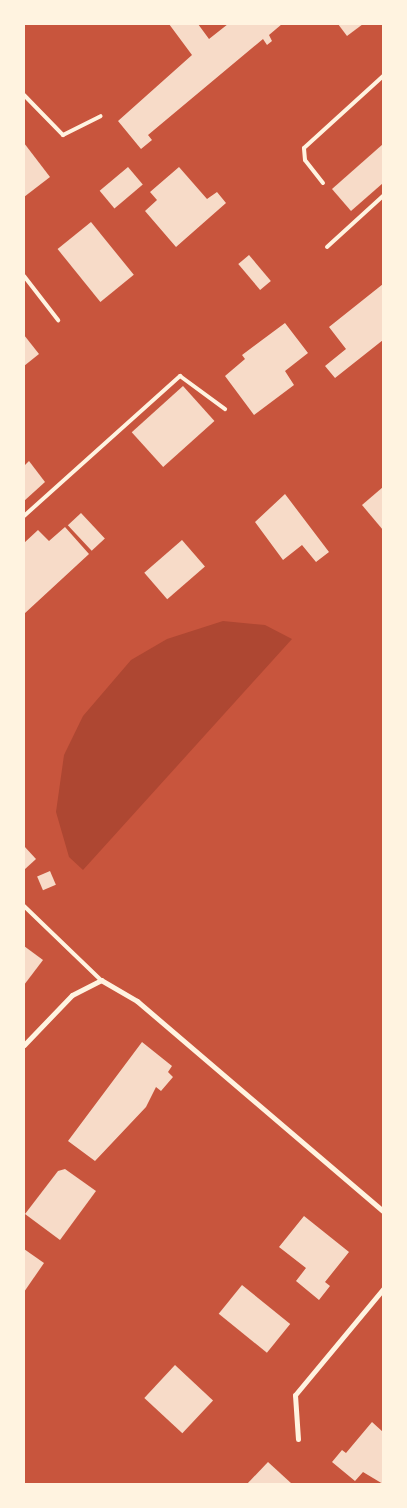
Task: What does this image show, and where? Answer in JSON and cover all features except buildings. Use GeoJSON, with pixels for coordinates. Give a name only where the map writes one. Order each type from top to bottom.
{"type":"FeatureCollection","features":[{"type":"Feature","properties":{"kind":"street"},"geometry":{"type":"LineString","coordinates":[[24,1045],[72,996],[101,980],[137,1002],[383,1211]]}},
{"type":"Feature","properties":{"kind":"street"},"geometry":{"type":"LineString","coordinates":[[298,1439],[295,1395],[383,1289]]}},
{"type":"Feature","properties":{"kind":"lane"},"geometry":{"type":"LineString","coordinates":[[323,183],[305,160],[304,148],[383,76]]}},
{"type":"Feature","properties":{"kind":"lane"},"geometry":{"type":"LineString","coordinates":[[24,95],[63,135],[101,116]]}},
{"type":"Feature","properties":{"kind":"lane"},"geometry":{"type":"LineString","coordinates":[[327,247],[383,196]]}},
{"type":"Feature","properties":{"kind":"lane"},"geometry":{"type":"LineString","coordinates":[[24,276],[58,320]]}},
{"type":"Feature","properties":{"kind":"lane"},"geometry":{"type":"LineString","coordinates":[[24,516],[180,376],[225,409]]}},
{"type":"Feature","properties":{"kind":"lane"},"geometry":{"type":"LineString","coordinates":[[24,906],[101,980]]}},
{"type":"Feature","properties":{"kind":"shaded area"},"geometry":{"type":"Polygon","coordinates":[[[223,621],[265,625],[292,639],[83,870],[69,857],[56,812],[64,755],[83,716],[131,660],[167,639],[223,621]]]}}]}
